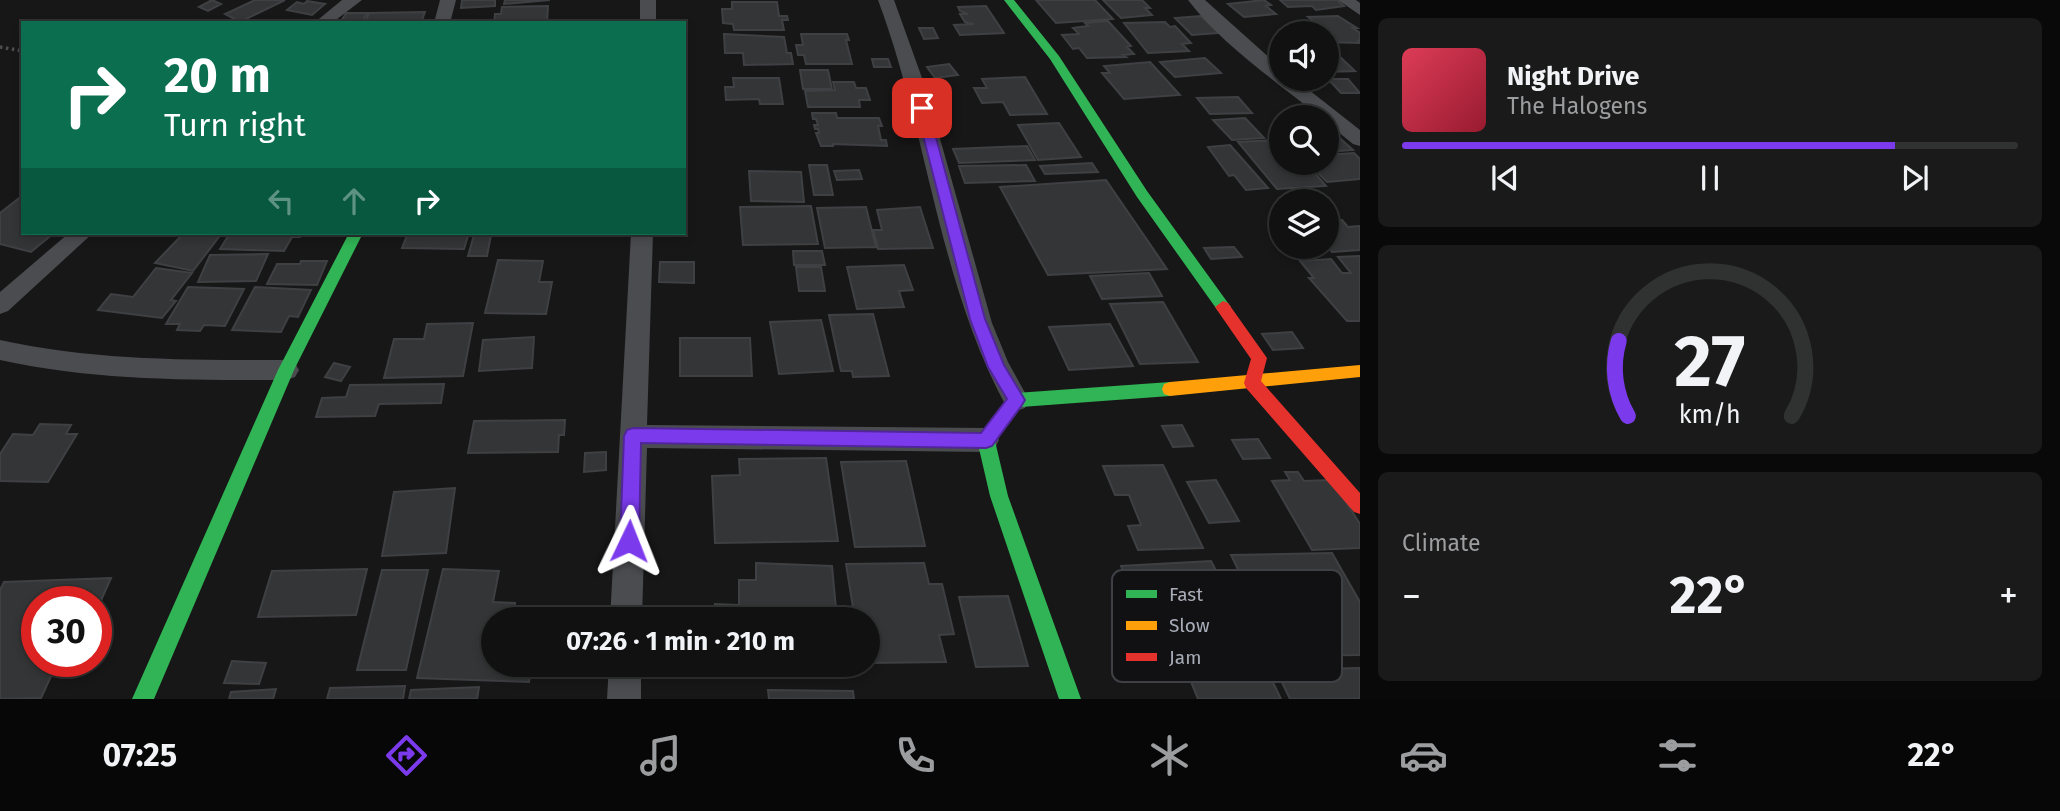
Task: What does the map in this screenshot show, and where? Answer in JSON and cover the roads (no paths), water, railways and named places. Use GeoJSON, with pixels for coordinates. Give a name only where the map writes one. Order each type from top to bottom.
{"type":"FeatureCollection","features":[{"type":"Feature","properties":{"kind":"street"},"geometry":{"type":"LineString","coordinates":[[324,21],[354,0]]}},
{"type":"Feature","properties":{"kind":"street"},"geometry":{"type":"LineString","coordinates":[[443,21],[448,0]]}},
{"type":"Feature","properties":{"kind":"street"},"geometry":{"type":"LineString","coordinates":[[648,0],[648,21]]}},
{"type":"Feature","properties":{"kind":"street"},"geometry":{"type":"LineString","coordinates":[[886,0],[916,85],[978,319],[996,367],[1016,400]]}},
{"type":"Feature","properties":{"kind":"street"},"geometry":{"type":"LineString","coordinates":[[1009,0],[1055,58],[1142,194],[1259,358],[1252,383]]}},
{"type":"Feature","properties":{"kind":"street"},"geometry":{"type":"LineString","coordinates":[[1196,0],[1269,67]]}},
{"type":"Feature","properties":{"kind":"street"},"geometry":{"type":"LineString","coordinates":[[1346,0],[1360,10]]}},
{"type":"Feature","properties":{"kind":"street"},"geometry":{"type":"LineString","coordinates":[[1298,91],[1360,141]]}},
{"type":"Feature","properties":{"kind":"street"},"geometry":{"type":"LineString","coordinates":[[0,304],[80,235]]}},
{"type":"Feature","properties":{"kind":"street"},"geometry":{"type":"LineString","coordinates":[[143,699],[286,370],[355,235]]}},
{"type":"Feature","properties":{"kind":"street"},"geometry":{"type":"LineString","coordinates":[[626,607],[642,235]]}},
{"type":"Feature","properties":{"kind":"street"},"geometry":{"type":"LineString","coordinates":[[1,352],[93,364],[179,369],[286,370]]}},
{"type":"Feature","properties":{"kind":"street"},"geometry":{"type":"LineString","coordinates":[[1070,699],[999,496],[986,440],[1016,400],[1252,383],[1360,371]]}},
{"type":"Feature","properties":{"kind":"street"},"geometry":{"type":"LineString","coordinates":[[1252,383],[1360,506]]}},
{"type":"Feature","properties":{"kind":"street"},"geometry":{"type":"LineString","coordinates":[[633,436],[986,440]]}},
{"type":"Feature","properties":{"kind":"street"},"geometry":{"type":"LineString","coordinates":[[624,699],[625,677]]}}]}
